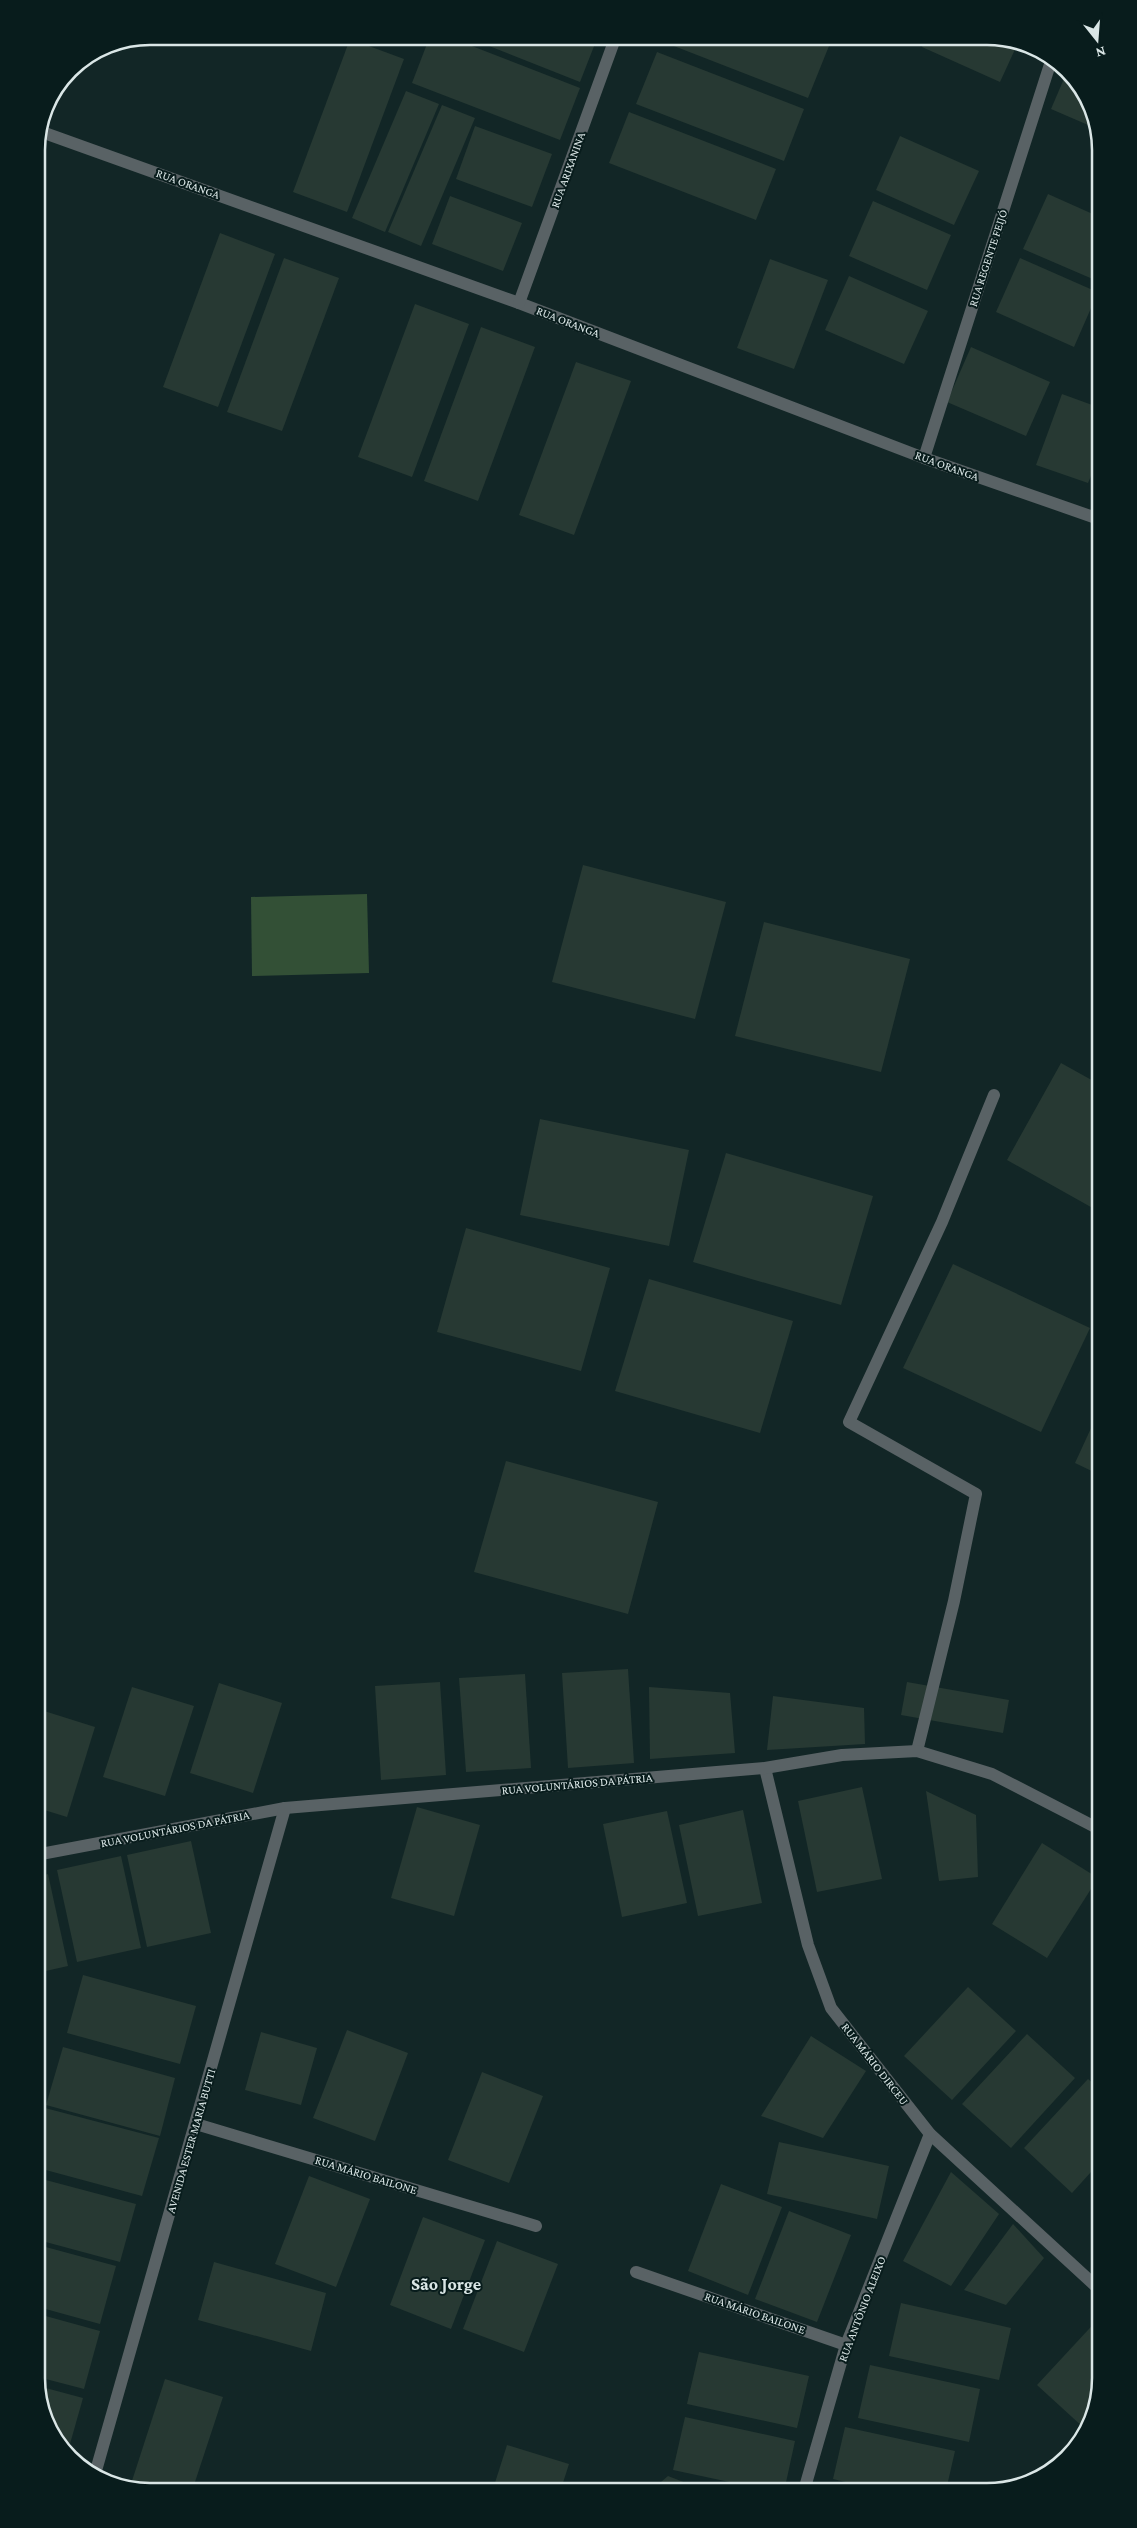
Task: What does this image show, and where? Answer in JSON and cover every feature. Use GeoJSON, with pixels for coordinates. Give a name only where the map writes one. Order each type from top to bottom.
{"type":"FeatureCollection","features":[{"type":"Feature","properties":{"kind":"street","name":"RUA ARIXANINA"},"geometry":{"type":"LineString","coordinates":[[519,303],[613,45]]}},
{"type":"Feature","properties":{"kind":"street","name":"RUA REGENTE FEIJÓ"},"geometry":{"type":"LineString","coordinates":[[924,458],[1049,66]]}},
{"type":"Feature","properties":{"kind":"street","name":"RUA ORANGA"},"geometry":{"type":"LineString","coordinates":[[46,134],[519,303],[924,458],[1092,517]]}},
{"type":"Feature","properties":{"kind":"street"},"geometry":{"type":"LineString","coordinates":[[917,1752],[950,1619],[976,1494],[849,1422],[946,1214],[994,1095]]}},
{"type":"Feature","properties":{"kind":"street","name":"RUA VOLUNTÁRIOS DA PÁTRIA"},"geometry":{"type":"LineString","coordinates":[[45,1853],[285,1808],[765,1768],[842,1755],[917,1752],[992,1774],[1092,1825]]}},
{"type":"Feature","properties":{"kind":"street","name":"RUA MÁRIO DIRCEU"},"geometry":{"type":"LineString","coordinates":[[765,1768],[808,1945],[831,2008],[930,2134],[1092,2284]]}},
{"type":"Feature","properties":{"kind":"street","name":"AVENIDA ESTER MARIA BUTTI"},"geometry":{"type":"LineString","coordinates":[[97,2468],[285,1808]]}},
{"type":"Feature","properties":{"kind":"street","name":"RUA MÁRIO BAILONE"},"geometry":{"type":"LineString","coordinates":[[196,2124],[536,2226]]}},
{"type":"Feature","properties":{"kind":"street","name":"RUA ANTÔNIO ALEIXO"},"geometry":{"type":"LineString","coordinates":[[807,2483],[846,2345],[930,2134]]}},
{"type":"Feature","properties":{"kind":"street","name":"RUA MÁRIO BAILONE"},"geometry":{"type":"LineString","coordinates":[[636,2272],[846,2345]]}},
{"type":"Feature","properties":{"kind":"green space"},"geometry":{"type":"Polygon","coordinates":[[[367,894],[369,973],[252,976],[251,897],[367,894]]]}},
{"type":"Feature","properties":{"kind":"building"},"geometry":{"type":"Polygon","coordinates":[[[348,45],[366,45],[404,59],[347,212],[293,192],[348,45]]]}},
{"type":"Feature","properties":{"kind":"building"},"geometry":{"type":"Polygon","coordinates":[[[427,45],[469,45],[580,88],[560,140],[412,83],[427,45]]]}},
{"type":"Feature","properties":{"kind":"building"},"geometry":{"type":"Polygon","coordinates":[[[487,45],[594,45],[580,82],[487,45]]]}},
{"type":"Feature","properties":{"kind":"building"},"geometry":{"type":"Polygon","coordinates":[[[671,45],[826,45],[829,46],[808,98],[671,45]]]}},
{"type":"Feature","properties":{"kind":"building"},"geometry":{"type":"Polygon","coordinates":[[[923,45],[994,45],[1015,49],[1000,82],[922,47],[923,45]]]}},
{"type":"Feature","properties":{"kind":"building"},"geometry":{"type":"Polygon","coordinates":[[[657,52],[804,109],[784,161],[636,104],[657,52]]]}},
{"type":"Feature","properties":{"kind":"building"},"geometry":{"type":"Polygon","coordinates":[[[1064,79],[1081,103],[1089,125],[1051,109],[1064,79]]]}},
{"type":"Feature","properties":{"kind":"building"},"geometry":{"type":"Polygon","coordinates":[[[406,91],[439,104],[385,232],[352,218],[406,91]]]}},
{"type":"Feature","properties":{"kind":"building"},"geometry":{"type":"Polygon","coordinates":[[[442,105],[475,118],[421,246],[388,232],[442,105]]]}},
{"type":"Feature","properties":{"kind":"building"},"geometry":{"type":"Polygon","coordinates":[[[629,112],[776,169],[756,220],[609,163],[629,112]]]}},
{"type":"Feature","properties":{"kind":"building"},"geometry":{"type":"Polygon","coordinates":[[[475,126],[552,154],[532,207],[456,179],[475,126]]]}},
{"type":"Feature","properties":{"kind":"building"},"geometry":{"type":"Polygon","coordinates":[[[900,136],[979,171],[954,225],[876,190],[900,136]]]}},
{"type":"Feature","properties":{"kind":"building"},"geometry":{"type":"Polygon","coordinates":[[[1048,194],[1092,214],[1092,279],[1023,249],[1048,194]]]}},
{"type":"Feature","properties":{"kind":"building"},"geometry":{"type":"Polygon","coordinates":[[[450,196],[522,223],[503,271],[432,244],[450,196]]]}},
{"type":"Feature","properties":{"kind":"building"},"geometry":{"type":"Polygon","coordinates":[[[873,201],[951,235],[927,290],[849,256],[873,201]]]}},
{"type":"Feature","properties":{"kind":"building"},"geometry":{"type":"Polygon","coordinates":[[[220,233],[275,254],[218,407],[163,387],[220,233]]]}},
{"type":"Feature","properties":{"kind":"building"},"geometry":{"type":"Polygon","coordinates":[[[284,258],[339,278],[282,431],[227,412],[284,258]]]}},
{"type":"Feature","properties":{"kind":"building"},"geometry":{"type":"Polygon","coordinates":[[[1020,258],[1092,290],[1092,306],[1074,347],[996,312],[1020,258]]]}},
{"type":"Feature","properties":{"kind":"building"},"geometry":{"type":"Polygon","coordinates":[[[770,259],[828,280],[794,369],[737,348],[770,259]]]}},
{"type":"Feature","properties":{"kind":"building"},"geometry":{"type":"Polygon","coordinates":[[[849,276],[928,311],[904,364],[825,330],[849,276]]]}},
{"type":"Feature","properties":{"kind":"building"},"geometry":{"type":"Polygon","coordinates":[[[415,304],[469,324],[412,477],[358,457],[415,304]]]}},
{"type":"Feature","properties":{"kind":"building"},"geometry":{"type":"Polygon","coordinates":[[[481,327],[535,347],[478,501],[424,481],[481,327]]]}},
{"type":"Feature","properties":{"kind":"building"},"geometry":{"type":"Polygon","coordinates":[[[971,347],[1050,382],[1026,436],[947,402],[971,347]]]}},
{"type":"Feature","properties":{"kind":"building"},"geometry":{"type":"Polygon","coordinates":[[[576,362],[631,381],[574,535],[519,515],[576,362]]]}},
{"type":"Feature","properties":{"kind":"building"},"geometry":{"type":"Polygon","coordinates":[[[1062,394],[1092,405],[1092,474],[1088,483],[1036,465],[1062,394]]]}},
{"type":"Feature","properties":{"kind":"building"},"geometry":{"type":"Polygon","coordinates":[[[583,865],[726,902],[695,1019],[552,982],[583,865]]]}},
{"type":"Feature","properties":{"kind":"building"},"geometry":{"type":"Polygon","coordinates":[[[764,922],[910,959],[881,1072],[735,1036],[764,922]]]}},
{"type":"Feature","properties":{"kind":"building"},"geometry":{"type":"Polygon","coordinates":[[[1061,1063],[1092,1080],[1092,1208],[1007,1160],[1061,1063]]]}},
{"type":"Feature","properties":{"kind":"building"},"geometry":{"type":"Polygon","coordinates":[[[540,1119],[689,1150],[669,1246],[520,1215],[540,1119]]]}},
{"type":"Feature","properties":{"kind":"building"},"geometry":{"type":"Polygon","coordinates":[[[726,1153],[873,1196],[841,1305],[693,1262],[726,1153]]]}},
{"type":"Feature","properties":{"kind":"building"},"geometry":{"type":"Polygon","coordinates":[[[466,1228],[610,1268],[581,1371],[437,1332],[466,1228]]]}},
{"type":"Feature","properties":{"kind":"building"},"geometry":{"type":"Polygon","coordinates":[[[953,1264],[1090,1328],[1041,1432],[903,1368],[953,1264]]]}},
{"type":"Feature","properties":{"kind":"building"},"geometry":{"type":"Polygon","coordinates":[[[649,1279],[793,1321],[760,1433],[615,1391],[649,1279]]]}},
{"type":"Feature","properties":{"kind":"building"},"geometry":{"type":"Polygon","coordinates":[[[1092,1426],[1092,1471],[1075,1463],[1092,1426]]]}},
{"type":"Feature","properties":{"kind":"building"},"geometry":{"type":"Polygon","coordinates":[[[506,1461],[658,1502],[628,1614],[474,1572],[506,1461]]]}},
{"type":"Feature","properties":{"kind":"building"},"geometry":{"type":"Polygon","coordinates":[[[628,1669],[634,1763],[568,1768],[562,1673],[628,1669]]]}},
{"type":"Feature","properties":{"kind":"building"},"geometry":{"type":"Polygon","coordinates":[[[525,1674],[531,1768],[466,1772],[459,1678],[525,1674]]]}},
{"type":"Feature","properties":{"kind":"building"},"geometry":{"type":"Polygon","coordinates":[[[440,1682],[446,1775],[381,1780],[375,1686],[440,1682]]]}},
{"type":"Feature","properties":{"kind":"building"},"geometry":{"type":"Polygon","coordinates":[[[907,1682],[1009,1700],[1003,1733],[901,1715],[907,1682]]]}},
{"type":"Feature","properties":{"kind":"building"},"geometry":{"type":"Polygon","coordinates":[[[219,1683],[282,1703],[253,1793],[190,1773],[219,1683]]]}},
{"type":"Feature","properties":{"kind":"building"},"geometry":{"type":"Polygon","coordinates":[[[132,1687],[194,1706],[165,1796],[103,1777],[132,1687]]]}},
{"type":"Feature","properties":{"kind":"building"},"geometry":{"type":"Polygon","coordinates":[[[649,1687],[730,1693],[735,1753],[650,1759],[649,1687]]]}},
{"type":"Feature","properties":{"kind":"building"},"geometry":{"type":"Polygon","coordinates":[[[773,1696],[864,1708],[865,1744],[767,1750],[773,1696]]]}},
{"type":"Feature","properties":{"kind":"building"},"geometry":{"type":"Polygon","coordinates":[[[45,1711],[95,1727],[67,1817],[45,1810],[45,1711]]]}},
{"type":"Feature","properties":{"kind":"building"},"geometry":{"type":"Polygon","coordinates":[[[862,1787],[882,1879],[817,1892],[798,1801],[862,1787]]]}},
{"type":"Feature","properties":{"kind":"building"},"geometry":{"type":"Polygon","coordinates":[[[926,1791],[976,1815],[978,1877],[939,1881],[926,1791]]]}},
{"type":"Feature","properties":{"kind":"building"},"geometry":{"type":"Polygon","coordinates":[[[417,1807],[480,1825],[454,1916],[391,1898],[417,1807]]]}},
{"type":"Feature","properties":{"kind":"building"},"geometry":{"type":"Polygon","coordinates":[[[743,1810],[762,1903],[698,1916],[679,1825],[743,1810]]]}},
{"type":"Feature","properties":{"kind":"building"},"geometry":{"type":"Polygon","coordinates":[[[667,1811],[687,1903],[622,1917],[603,1824],[667,1811]]]}},
{"type":"Feature","properties":{"kind":"building"},"geometry":{"type":"Polygon","coordinates":[[[191,1841],[211,1933],[147,1947],[127,1855],[191,1841]]]}},
{"type":"Feature","properties":{"kind":"building"},"geometry":{"type":"Polygon","coordinates":[[[1042,1843],[1092,1874],[1092,1887],[1047,1958],[992,1924],[1042,1843]]]}},
{"type":"Feature","properties":{"kind":"building"},"geometry":{"type":"Polygon","coordinates":[[[121,1856],[141,1948],[77,1962],[57,1870],[121,1856]]]}},
{"type":"Feature","properties":{"kind":"building"},"geometry":{"type":"Polygon","coordinates":[[[48,1874],[68,1966],[45,1971],[45,1875],[48,1874]]]}},
{"type":"Feature","properties":{"kind":"building"},"geometry":{"type":"Polygon","coordinates":[[[83,1975],[196,2006],[180,2064],[67,2033],[83,1975]]]}},
{"type":"Feature","properties":{"kind":"building"},"geometry":{"type":"Polygon","coordinates":[[[968,1987],[1016,2031],[952,2100],[904,2056],[968,1987]]]}},
{"type":"Feature","properties":{"kind":"building"},"geometry":{"type":"Polygon","coordinates":[[[347,2030],[408,2053],[375,2141],[313,2118],[347,2030]]]}},
{"type":"Feature","properties":{"kind":"building"},"geometry":{"type":"Polygon","coordinates":[[[261,2032],[317,2048],[301,2105],[245,2090],[261,2032]]]}},
{"type":"Feature","properties":{"kind":"building"},"geometry":{"type":"Polygon","coordinates":[[[1027,2034],[1075,2078],[1011,2148],[962,2104],[1027,2034]]]}},
{"type":"Feature","properties":{"kind":"building"},"geometry":{"type":"Polygon","coordinates":[[[811,2036],[866,2071],[823,2138],[761,2116],[811,2036]]]}},
{"type":"Feature","properties":{"kind":"building"},"geometry":{"type":"Polygon","coordinates":[[[63,2047],[175,2078],[160,2136],[46,2105],[63,2047]]]}},
{"type":"Feature","properties":{"kind":"building"},"geometry":{"type":"Polygon","coordinates":[[[482,2072],[543,2096],[509,2183],[448,2160],[482,2072]]]}},
{"type":"Feature","properties":{"kind":"building"},"geometry":{"type":"Polygon","coordinates":[[[1088,2079],[1092,2082],[1092,2171],[1072,2193],[1024,2148],[1088,2079]]]}},
{"type":"Feature","properties":{"kind":"building"},"geometry":{"type":"Polygon","coordinates":[[[45,2108],[159,2138],[142,2196],[45,2170],[45,2108]]]}},
{"type":"Feature","properties":{"kind":"building"},"geometry":{"type":"Polygon","coordinates":[[[779,2142],[889,2166],[877,2219],[767,2194],[779,2142]]]}},
{"type":"Feature","properties":{"kind":"building"},"geometry":{"type":"Polygon","coordinates":[[[951,2172],[999,2214],[951,2286],[903,2261],[951,2172]]]}},
{"type":"Feature","properties":{"kind":"building"},"geometry":{"type":"Polygon","coordinates":[[[309,2176],[370,2199],[336,2287],[275,2264],[309,2176]]]}},
{"type":"Feature","properties":{"kind":"building"},"geometry":{"type":"Polygon","coordinates":[[[45,2180],[136,2204],[120,2262],[45,2242],[45,2180]]]}},
{"type":"Feature","properties":{"kind":"building"},"geometry":{"type":"Polygon","coordinates":[[[721,2184],[782,2207],[748,2295],[688,2271],[721,2184]]]}},
{"type":"Feature","properties":{"kind":"building"},"geometry":{"type":"Polygon","coordinates":[[[789,2211],[851,2235],[817,2322],[755,2299],[789,2211]]]}},
{"type":"Feature","properties":{"kind":"building"},"geometry":{"type":"Polygon","coordinates":[[[423,2217],[485,2240],[451,2329],[390,2305],[423,2217]]]}},
{"type":"Feature","properties":{"kind":"building"},"geometry":{"type":"Polygon","coordinates":[[[1013,2224],[1044,2258],[1006,2305],[964,2290],[1013,2224]]]}},
{"type":"Feature","properties":{"kind":"building"},"geometry":{"type":"Polygon","coordinates":[[[497,2241],[558,2264],[524,2352],[463,2329],[497,2241]]]}},
{"type":"Feature","properties":{"kind":"building"},"geometry":{"type":"Polygon","coordinates":[[[45,2247],[116,2266],[100,2324],[45,2309],[45,2247]]]}},
{"type":"Feature","properties":{"kind":"building"},"geometry":{"type":"Polygon","coordinates":[[[214,2262],[326,2293],[311,2351],[198,2320],[214,2262]]]}},
{"type":"Feature","properties":{"kind":"building"},"geometry":{"type":"Polygon","coordinates":[[[901,2303],[1011,2328],[999,2380],[889,2356],[901,2303]]]}},
{"type":"Feature","properties":{"kind":"building"},"geometry":{"type":"Polygon","coordinates":[[[45,2316],[100,2331],[84,2389],[45,2379],[45,2316]]]}},
{"type":"Feature","properties":{"kind":"building"},"geometry":{"type":"Polygon","coordinates":[[[1092,2326],[1091,2392],[1081,2425],[1037,2385],[1092,2326]]]}},
{"type":"Feature","properties":{"kind":"building"},"geometry":{"type":"Polygon","coordinates":[[[699,2352],[809,2376],[797,2428],[687,2404],[699,2352]]]}},
{"type":"Feature","properties":{"kind":"building"},"geometry":{"type":"Polygon","coordinates":[[[870,2365],[980,2389],[969,2442],[858,2418],[870,2365]]]}},
{"type":"Feature","properties":{"kind":"building"},"geometry":{"type":"Polygon","coordinates":[[[165,2379],[223,2397],[195,2483],[132,2481],[165,2379]]]}},
{"type":"Feature","properties":{"kind":"building"},"geometry":{"type":"Polygon","coordinates":[[[45,2388],[83,2398],[70,2445],[56,2425],[47,2399],[45,2388]]]}},
{"type":"Feature","properties":{"kind":"building"},"geometry":{"type":"Polygon","coordinates":[[[685,2417],[795,2441],[786,2483],[734,2483],[673,2470],[685,2417]]]}},
{"type":"Feature","properties":{"kind":"building"},"geometry":{"type":"Polygon","coordinates":[[[845,2427],[955,2451],[948,2483],[850,2483],[833,2479],[845,2427]]]}},
{"type":"Feature","properties":{"kind":"building"},"geometry":{"type":"Polygon","coordinates":[[[507,2445],[569,2464],[563,2483],[495,2483],[507,2445]]]}},
{"type":"Feature","properties":{"kind":"building"},"geometry":{"type":"Polygon","coordinates":[[[668,2476],[686,2483],[660,2483],[668,2476]]]}},
{"type":"Feature","properties":{"kind":"district","name":"São Jorge"},"geometry":{"type":"Point","coordinates":[446,2284]}}]}
